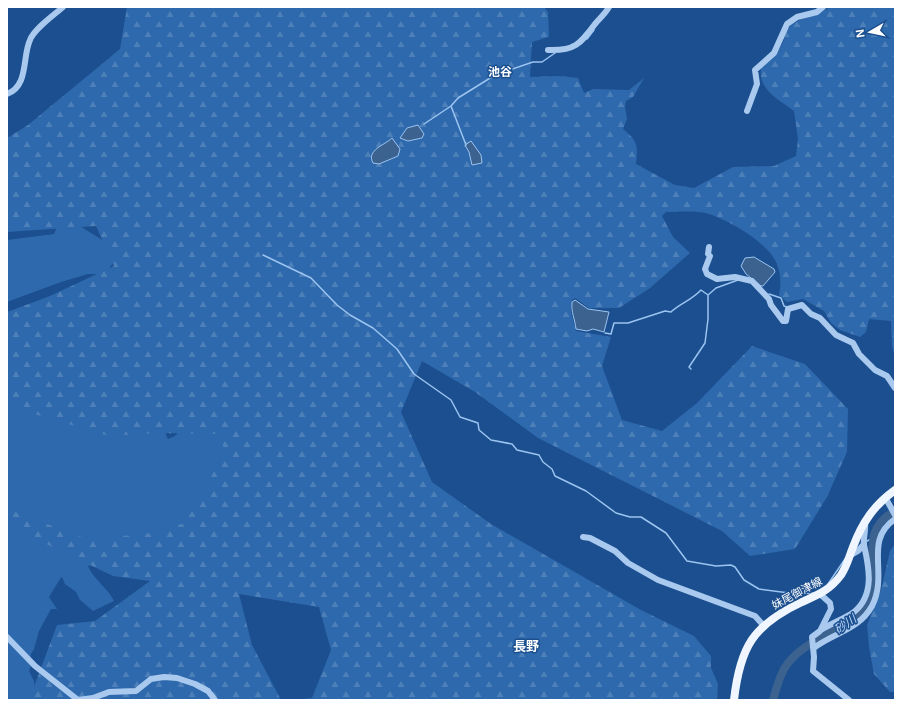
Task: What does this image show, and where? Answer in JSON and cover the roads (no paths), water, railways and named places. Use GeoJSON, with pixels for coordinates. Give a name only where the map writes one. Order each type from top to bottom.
{"type":"FeatureCollection","features":[{"type":"Feature","properties":{"kind":"main road","name":"妹尾御津線"},"geometry":{"type":"LineString","coordinates":[[734,700],[741,660],[749,642],[764,626],[786,610],[830,588],[841,574],[851,555],[864,523],[877,505],[895,490]]}},
{"type":"Feature","properties":{"kind":"street"},"geometry":{"type":"LineString","coordinates":[[7,94],[13,92],[20,84],[28,46],[32,36],[63,7]]}},
{"type":"Feature","properties":{"kind":"street"},"geometry":{"type":"LineString","coordinates":[[548,50],[559,51],[572,48],[586,38],[609,7]]}},
{"type":"Feature","properties":{"kind":"street"},"geometry":{"type":"LineString","coordinates":[[747,111],[757,84],[755,70],[774,53],[787,24],[797,17],[817,12],[823,7]]}},
{"type":"Feature","properties":{"kind":"street"},"geometry":{"type":"LineString","coordinates":[[709,247],[708,254],[710,256],[705,269],[707,274],[717,279],[736,277],[750,280],[758,286],[769,299],[771,305],[783,321],[786,321],[788,309],[802,305],[808,312],[820,318],[836,335],[853,343],[859,354],[875,370],[887,376],[895,388]]}},
{"type":"Feature","properties":{"kind":"street"},"geometry":{"type":"LineString","coordinates":[[885,497],[895,515]]}},
{"type":"Feature","properties":{"kind":"street"},"geometry":{"type":"LineString","coordinates":[[814,648],[825,640],[841,634],[852,627],[863,618],[872,606],[878,590],[879,578],[877,543],[880,533],[895,518]]}},
{"type":"Feature","properties":{"kind":"street"},"geometry":{"type":"LineString","coordinates":[[849,700],[813,671],[814,648],[812,637],[854,612],[868,592],[869,581],[867,550],[864,544],[864,523]]}},
{"type":"Feature","properties":{"kind":"street"},"geometry":{"type":"LineString","coordinates":[[583,537],[590,538],[615,552],[628,563],[658,580],[755,616],[764,626]]}},
{"type":"Feature","properties":{"kind":"street"},"geometry":{"type":"LineString","coordinates":[[851,555],[858,551],[864,544]]}},
{"type":"Feature","properties":{"kind":"street"},"geometry":{"type":"LineString","coordinates":[[820,594],[830,603],[831,609],[820,631]]}},
{"type":"Feature","properties":{"kind":"street"},"geometry":{"type":"LineString","coordinates":[[7,637],[35,666],[78,700],[93,698],[109,692],[136,691],[151,679],[164,677],[177,678],[195,684],[208,691],[215,700]]}},
{"type":"Feature","properties":{"kind":"waterway"},"geometry":{"type":"LineString","coordinates":[[587,39],[594,30]]}},
{"type":"Feature","properties":{"kind":"waterway"},"geometry":{"type":"LineString","coordinates":[[424,124],[451,106],[458,98],[495,75],[533,62],[542,62],[555,53]]}},
{"type":"Feature","properties":{"kind":"waterway"},"geometry":{"type":"LineString","coordinates":[[451,106],[466,145]]}},
{"type":"Feature","properties":{"kind":"waterway"},"geometry":{"type":"LineString","coordinates":[[263,255],[311,278],[337,305],[350,315],[373,328],[397,349],[414,374],[451,400],[460,417],[478,423],[479,430],[491,440],[512,444],[517,450],[539,455],[543,462],[552,469],[555,476],[586,491],[616,513],[630,517],[641,517],[666,533],[687,561],[716,566],[731,565],[735,567],[744,580],[759,589],[797,594],[813,593]]}},
{"type":"Feature","properties":{"kind":"waterway"},"geometry":{"type":"LineString","coordinates":[[605,333],[611,334],[614,323],[628,323],[665,311],[671,312],[694,297],[701,290],[708,295],[716,288],[738,280]]}},
{"type":"Feature","properties":{"kind":"waterway"},"geometry":{"type":"LineString","coordinates":[[769,294],[781,298],[784,306],[787,307]]}},
{"type":"Feature","properties":{"kind":"waterway"},"geometry":{"type":"LineString","coordinates":[[691,369],[689,367],[705,343],[708,319],[708,295]]}},
{"type":"Feature","properties":{"kind":"waterway","name":"砂川"},"geometry":{"type":"LineString","coordinates":[[773,700],[782,672],[792,658],[803,649],[850,621],[860,612],[868,601],[874,577],[872,552],[876,530],[883,520],[895,511]]}},
{"type":"Feature","properties":{"kind":"waterway","name":"砂川"},"geometry":{"type":"LineString","coordinates":[[865,542],[873,538]]}},
{"type":"Feature","properties":{"kind":"waterway"},"geometry":{"type":"LineString","coordinates":[[828,584],[845,559]]}},
{"type":"Feature","properties":{"kind":"district","name":"池谷"},"geometry":{"type":"Point","coordinates":[500,71]}},
{"type":"Feature","properties":{"kind":"district","name":"長野"},"geometry":{"type":"Point","coordinates":[526,646]}}]}
